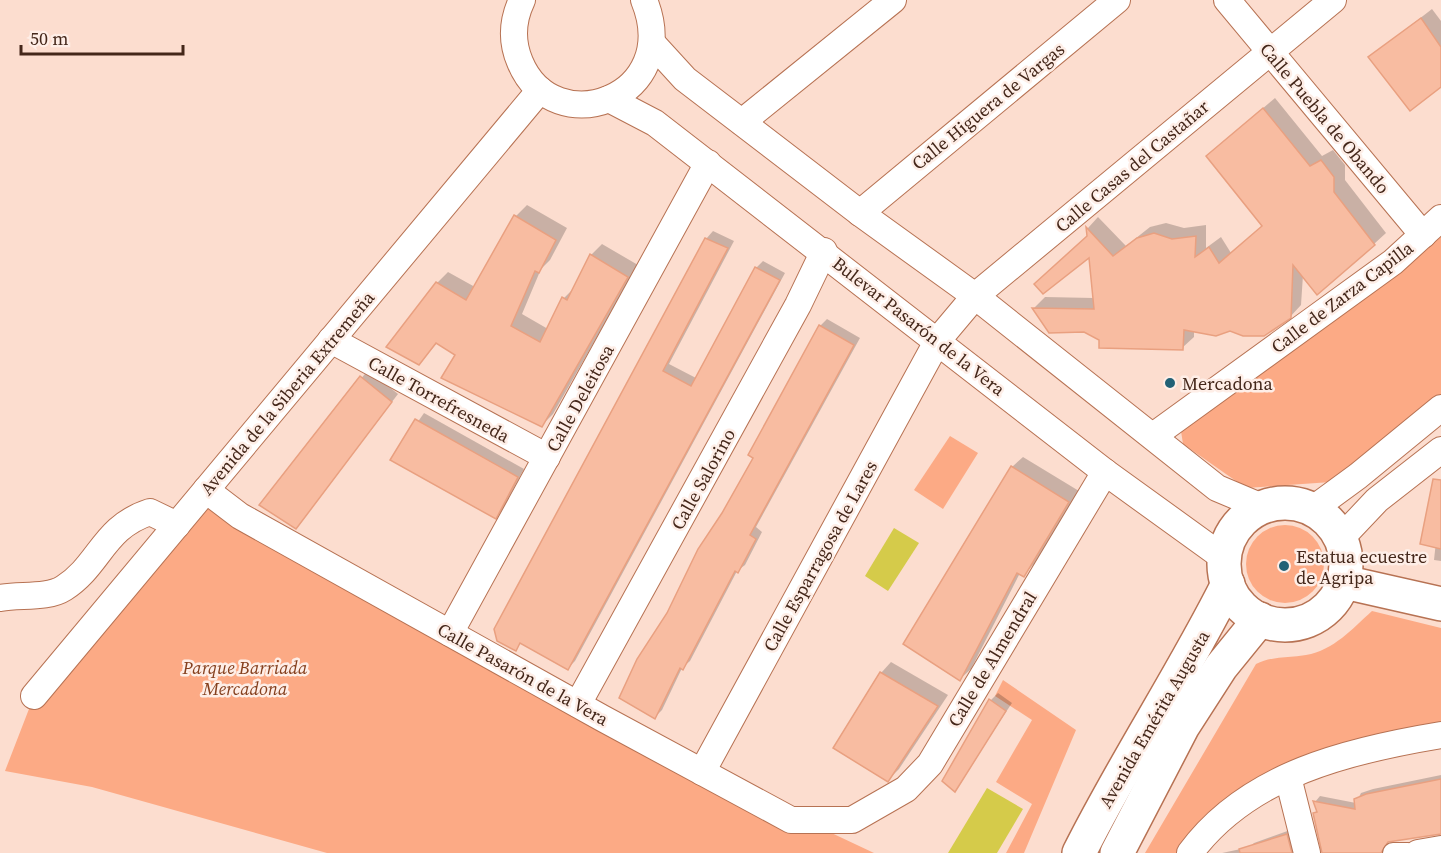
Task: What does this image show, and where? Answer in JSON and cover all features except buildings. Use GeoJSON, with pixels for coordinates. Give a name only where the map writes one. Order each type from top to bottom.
{"type":"FeatureCollection","features":[{"type":"Feature","properties":{"kind":"main road"},"geometry":{"type":"LineString","coordinates":[[1288,503],[1313,509],[1329,521],[1341,538],[1346,552],[1344,582],[1336,598],[1325,610],[1310,620],[1293,624],[1276,624],[1260,619],[1240,605],[1226,571],[1228,542],[1236,528],[1262,507],[1288,503]]}},
{"type":"Feature","properties":{"kind":"main road","name":"Avenida Emérita Augusta"},"geometry":{"type":"LineString","coordinates":[[1079,853],[1159,705],[1196,649],[1226,571]]}},
{"type":"Feature","properties":{"kind":"main road"},"geometry":{"type":"LineString","coordinates":[[1344,582],[1441,604]]}},
{"type":"Feature","properties":{"kind":"main road","name":"Avenida Emérita Augusta"},"geometry":{"type":"LineString","coordinates":[[1117,853],[1183,726],[1221,667],[1260,619]]}},
{"type":"Feature","properties":{"kind":"street"},"geometry":{"type":"LineString","coordinates":[[522,0],[513,25],[514,49],[524,72],[540,90],[562,101],[586,104],[609,99],[630,87],[645,67],[653,44],[652,20],[644,0]]}},
{"type":"Feature","properties":{"kind":"street"},"geometry":{"type":"LineString","coordinates":[[742,122],[893,0]]}},
{"type":"Feature","properties":{"kind":"street","name":"Calle Higuera de Vargas"},"geometry":{"type":"LineString","coordinates":[[860,213],[1117,0]]}},
{"type":"Feature","properties":{"kind":"street","name":"Calle Puebla de Obando"},"geometry":{"type":"LineString","coordinates":[[1227,0],[1270,52],[1432,227]]}},
{"type":"Feature","properties":{"kind":"street","name":"Calle Casas del Castañar"},"geometry":{"type":"LineString","coordinates":[[938,340],[975,296],[1333,0]]}},
{"type":"Feature","properties":{"kind":"street"},"geometry":{"type":"LineString","coordinates":[[653,44],[685,79],[860,213],[975,296],[1217,488],[1262,507]]}},
{"type":"Feature","properties":{"kind":"street","name":"Avenida de la Siberia Extremeña"},"geometry":{"type":"LineString","coordinates":[[34,696],[540,90]]}},
{"type":"Feature","properties":{"kind":"street","name":"Bulevar Pasarón de la Vera"},"geometry":{"type":"LineString","coordinates":[[609,99],[655,123],[824,251],[1105,472],[1226,571]]}},
{"type":"Feature","properties":{"kind":"street","name":"Calle Deleitosa"},"geometry":{"type":"LineString","coordinates":[[450,633],[708,163]]}},
{"type":"Feature","properties":{"kind":"street","name":"Calle de Zarza Capilla"},"geometry":{"type":"LineString","coordinates":[[1153,436],[1393,262],[1432,227]]}},
{"type":"Feature","properties":{"kind":"street","name":"Calle Salorino"},"geometry":{"type":"LineString","coordinates":[[578,705],[798,305],[824,251]]}},
{"type":"Feature","properties":{"kind":"street","name":"Calle Torrefresneda"},"geometry":{"type":"LineString","coordinates":[[332,340],[547,457]]}},
{"type":"Feature","properties":{"kind":"street","name":"Calle Esparragosa de Lares"},"geometry":{"type":"LineString","coordinates":[[702,772],[938,340]]}},
{"type":"Feature","properties":{"kind":"street"},"geometry":{"type":"LineString","coordinates":[[1313,509],[1358,476],[1441,408]]}},
{"type":"Feature","properties":{"kind":"street"},"geometry":{"type":"LineString","coordinates":[[1341,538],[1377,500],[1441,450]]}},
{"type":"Feature","properties":{"kind":"street","name":"Calle de Almendral"},"geometry":{"type":"LineString","coordinates":[[852,820],[906,789],[930,764],[1105,472]]}},
{"type":"Feature","properties":{"kind":"street","name":"Calle Pasarón de la Vera"},"geometry":{"type":"LineString","coordinates":[[206,490],[240,516],[578,705],[792,820],[852,820]]}},
{"type":"Feature","properties":{"kind":"street"},"geometry":{"type":"LineString","coordinates":[[0,598],[63,589],[81,572],[116,529],[134,517],[150,512],[177,525]]}},
{"type":"Feature","properties":{"kind":"street"},"geometry":{"type":"LineString","coordinates":[[1190,853],[1199,841],[1245,801],[1288,777],[1358,751],[1441,735]]}},
{"type":"Feature","properties":{"kind":"street"},"geometry":{"type":"LineString","coordinates":[[1288,777],[1308,853]]}},
{"type":"Feature","properties":{"kind":"street"},"geometry":{"type":"LineString","coordinates":[[1418,853],[1441,849]]}},
{"type":"Feature","properties":{"kind":"street"},"geometry":{"type":"LineString","coordinates":[[1393,853],[1408,853]]}},
{"type":"Feature","properties":{"kind":"green space"},"geometry":{"type":"Polygon","coordinates":[[[1441,233],[1441,395],[1331,482],[1246,488],[1183,444],[1181,431],[1441,233]]]}},
{"type":"Feature","properties":{"kind":"green space"},"geometry":{"type":"Polygon","coordinates":[[[950,436],[978,453],[943,509],[914,490],[950,436]]]}},
{"type":"Feature","properties":{"kind":"green space","name":"Parque Barriada Mercadona"},"geometry":{"type":"Polygon","coordinates":[[[206,490],[702,772],[874,853],[327,853],[92,787],[5,771],[34,696],[206,490]]]}},
{"type":"Feature","properties":{"kind":"green space"},"geometry":{"type":"Polygon","coordinates":[[[1285,525],[1300,528],[1313,536],[1321,549],[1324,564],[1321,579],[1313,592],[1300,600],[1285,603],[1270,600],[1257,592],[1249,579],[1246,564],[1249,549],[1257,536],[1270,528],[1285,525]]]}},
{"type":"Feature","properties":{"kind":"green space"},"geometry":{"type":"Polygon","coordinates":[[[1372,611],[1441,628],[1441,725],[1383,735],[1178,853],[1145,853],[1256,664],[1274,658],[1306,655],[1325,649],[1342,638],[1372,611]]]}},
{"type":"Feature","properties":{"kind":"green space"},"geometry":{"type":"Polygon","coordinates":[[[1003,680],[1076,730],[1024,853],[1006,853],[1032,804],[996,782],[1032,720],[995,696],[1003,680]]]}},
{"type":"Feature","properties":{"kind":"shaded area"},"geometry":{"type":"Polygon","coordinates":[[[894,528],[919,543],[888,591],[865,576],[894,528]]]}},
{"type":"Feature","properties":{"kind":"shaded area"},"geometry":{"type":"Polygon","coordinates":[[[987,788],[1023,809],[997,853],[948,853],[987,788]]]}},
{"type":"Feature","properties":{"kind":"place","name":"Mercadona"},"geometry":{"type":"Point","coordinates":[1170,383]}},
{"type":"Feature","properties":{"kind":"place","name":"Estatua ecuestre de Agripa"},"geometry":{"type":"Point","coordinates":[1284,566]}}]}
